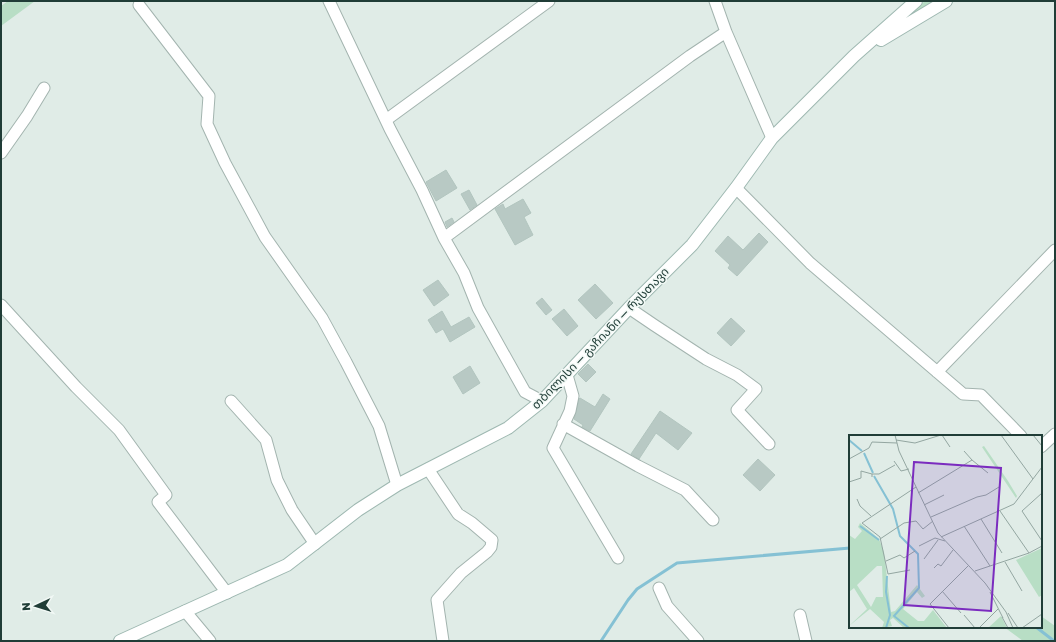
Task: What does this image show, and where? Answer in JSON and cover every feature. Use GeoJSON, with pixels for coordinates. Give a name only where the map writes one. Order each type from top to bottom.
{"type":"FeatureCollection","features":[{"type":"Feature","properties":{"kind":"main road","name":"თბილისი — გაჩიანი — რუსთავი"},"geometry":{"type":"LineString","coordinates":[[120,641],[287,565],[358,510],[397,485],[508,428],[542,401],[629,308],[692,245],[772,138],[854,56],[916,1]]}},
{"type":"Feature","properties":{"kind":"main road","name":"თბილისი — გაჩიანი — რუსთავი"},"geometry":{"type":"LineString","coordinates":[[854,56],[946,1]]}},
{"type":"Feature","properties":{"kind":"street"},"geometry":{"type":"LineString","coordinates":[[329,1],[444,238],[464,274],[478,308],[524,392],[542,401]]}},
{"type":"Feature","properties":{"kind":"street"},"geometry":{"type":"LineString","coordinates":[[386,120],[549,1]]}},
{"type":"Feature","properties":{"kind":"street"},"geometry":{"type":"LineString","coordinates":[[715,1],[726,32],[772,138]]}},
{"type":"Feature","properties":{"kind":"street"},"geometry":{"type":"LineString","coordinates":[[139,5],[209,96],[207,124],[225,163],[265,237],[322,318],[346,362],[379,426],[397,485]]}},
{"type":"Feature","properties":{"kind":"street"},"geometry":{"type":"LineString","coordinates":[[444,238],[690,56],[726,32]]}},
{"type":"Feature","properties":{"kind":"street"},"geometry":{"type":"LineString","coordinates":[[1,153],[27,116],[44,88]]}},
{"type":"Feature","properties":{"kind":"street"},"geometry":{"type":"LineString","coordinates":[[736,188],[810,263],[962,394],[980,395],[1020,435]]}},
{"type":"Feature","properties":{"kind":"street"},"geometry":{"type":"LineString","coordinates":[[937,372],[1055,250]]}},
{"type":"Feature","properties":{"kind":"street"},"geometry":{"type":"LineString","coordinates":[[1,305],[76,387],[119,430],[166,495],[158,502],[227,593]]}},
{"type":"Feature","properties":{"kind":"street"},"geometry":{"type":"LineString","coordinates":[[629,308],[706,359],[737,375],[756,389],[737,410],[769,444]]}},
{"type":"Feature","properties":{"kind":"street"},"geometry":{"type":"LineString","coordinates":[[567,375],[573,396],[570,411],[553,448],[618,558]]}},
{"type":"Feature","properties":{"kind":"street"},"geometry":{"type":"LineString","coordinates":[[231,401],[266,440],[277,480],[292,510],[315,544]]}},
{"type":"Feature","properties":{"kind":"street"},"geometry":{"type":"LineString","coordinates":[[563,424],[638,466],[685,490],[713,520]]}},
{"type":"Feature","properties":{"kind":"street"},"geometry":{"type":"LineString","coordinates":[[1042,446],[1055,434]]}},
{"type":"Feature","properties":{"kind":"street"},"geometry":{"type":"LineString","coordinates":[[428,469],[458,514],[489,536],[492,540],[491,547],[487,552],[461,573],[437,600],[442,641]]}},
{"type":"Feature","properties":{"kind":"street"},"geometry":{"type":"LineString","coordinates":[[659,588],[667,606],[698,641]]}},
{"type":"Feature","properties":{"kind":"street"},"geometry":{"type":"LineString","coordinates":[[185,611],[210,641]]}},
{"type":"Feature","properties":{"kind":"street"},"geometry":{"type":"LineString","coordinates":[[800,615],[806,641]]}},
{"type":"Feature","properties":{"kind":"green space"},"geometry":{"type":"Polygon","coordinates":[[[8,1],[35,1],[1,26],[1,6],[8,1]]]}},
{"type":"Feature","properties":{"kind":"green space"},"geometry":{"type":"Polygon","coordinates":[[[925,1],[937,1],[891,29],[925,1]]]}},
{"type":"Feature","properties":{"kind":"green space"},"geometry":{"type":"Polygon","coordinates":[[[1042,617],[1055,626],[1055,641],[1023,641],[1005,628],[1042,628],[1042,617]]]}},
{"type":"Feature","properties":{"kind":"building"},"geometry":{"type":"Polygon","coordinates":[[[446,170],[457,188],[436,201],[426,182],[446,170]]]}},
{"type":"Feature","properties":{"kind":"building"},"geometry":{"type":"Polygon","coordinates":[[[469,190],[477,205],[470,210],[461,194],[469,190]]]}},
{"type":"Feature","properties":{"kind":"building"},"geometry":{"type":"Polygon","coordinates":[[[523,199],[531,213],[524,217],[533,235],[515,245],[495,209],[503,204],[505,209],[523,199]]]}},
{"type":"Feature","properties":{"kind":"building"},"geometry":{"type":"Polygon","coordinates":[[[452,218],[454,222],[447,227],[445,222],[452,218]]]}},
{"type":"Feature","properties":{"kind":"building"},"geometry":{"type":"Polygon","coordinates":[[[759,233],[768,242],[737,276],[728,268],[730,265],[715,251],[728,236],[743,250],[759,233]]]}},
{"type":"Feature","properties":{"kind":"building"},"geometry":{"type":"Polygon","coordinates":[[[438,280],[449,295],[434,306],[423,290],[438,280]]]}},
{"type":"Feature","properties":{"kind":"building"},"geometry":{"type":"Polygon","coordinates":[[[595,284],[613,303],[596,319],[578,300],[595,284]]]}},
{"type":"Feature","properties":{"kind":"building"},"geometry":{"type":"Polygon","coordinates":[[[542,298],[552,310],[546,315],[536,303],[542,298]]]}},
{"type":"Feature","properties":{"kind":"building"},"geometry":{"type":"Polygon","coordinates":[[[564,309],[578,326],[567,336],[552,319],[564,309]]]}},
{"type":"Feature","properties":{"kind":"building"},"geometry":{"type":"Polygon","coordinates":[[[442,311],[451,327],[469,317],[475,327],[450,342],[443,329],[436,333],[428,320],[442,311]]]}},
{"type":"Feature","properties":{"kind":"building"},"geometry":{"type":"Polygon","coordinates":[[[731,318],[745,331],[731,346],[717,333],[731,318]]]}},
{"type":"Feature","properties":{"kind":"building"},"geometry":{"type":"Polygon","coordinates":[[[588,364],[596,372],[586,382],[578,374],[588,364]]]}},
{"type":"Feature","properties":{"kind":"building"},"geometry":{"type":"Polygon","coordinates":[[[470,366],[480,383],[463,394],[453,377],[470,366]]]}},
{"type":"Feature","properties":{"kind":"building"},"geometry":{"type":"Polygon","coordinates":[[[603,394],[610,399],[590,431],[582,427],[583,425],[574,419],[579,399],[580,398],[595,407],[603,394]]]}},
{"type":"Feature","properties":{"kind":"building"},"geometry":{"type":"Polygon","coordinates":[[[660,411],[692,433],[678,450],[656,433],[639,459],[631,454],[660,411]]]}},
{"type":"Feature","properties":{"kind":"building"},"geometry":{"type":"Polygon","coordinates":[[[758,459],[775,475],[760,491],[743,475],[758,459]]]}},
{"type":"Feature","properties":{"kind":"waterway"},"geometry":{"type":"LineString","coordinates":[[601,641],[637,589],[677,563],[849,548]]}},
{"type":"Feature","properties":{"kind":"waterway"},"geometry":{"type":"LineString","coordinates":[[1037,628],[1054,641]]}}]}
